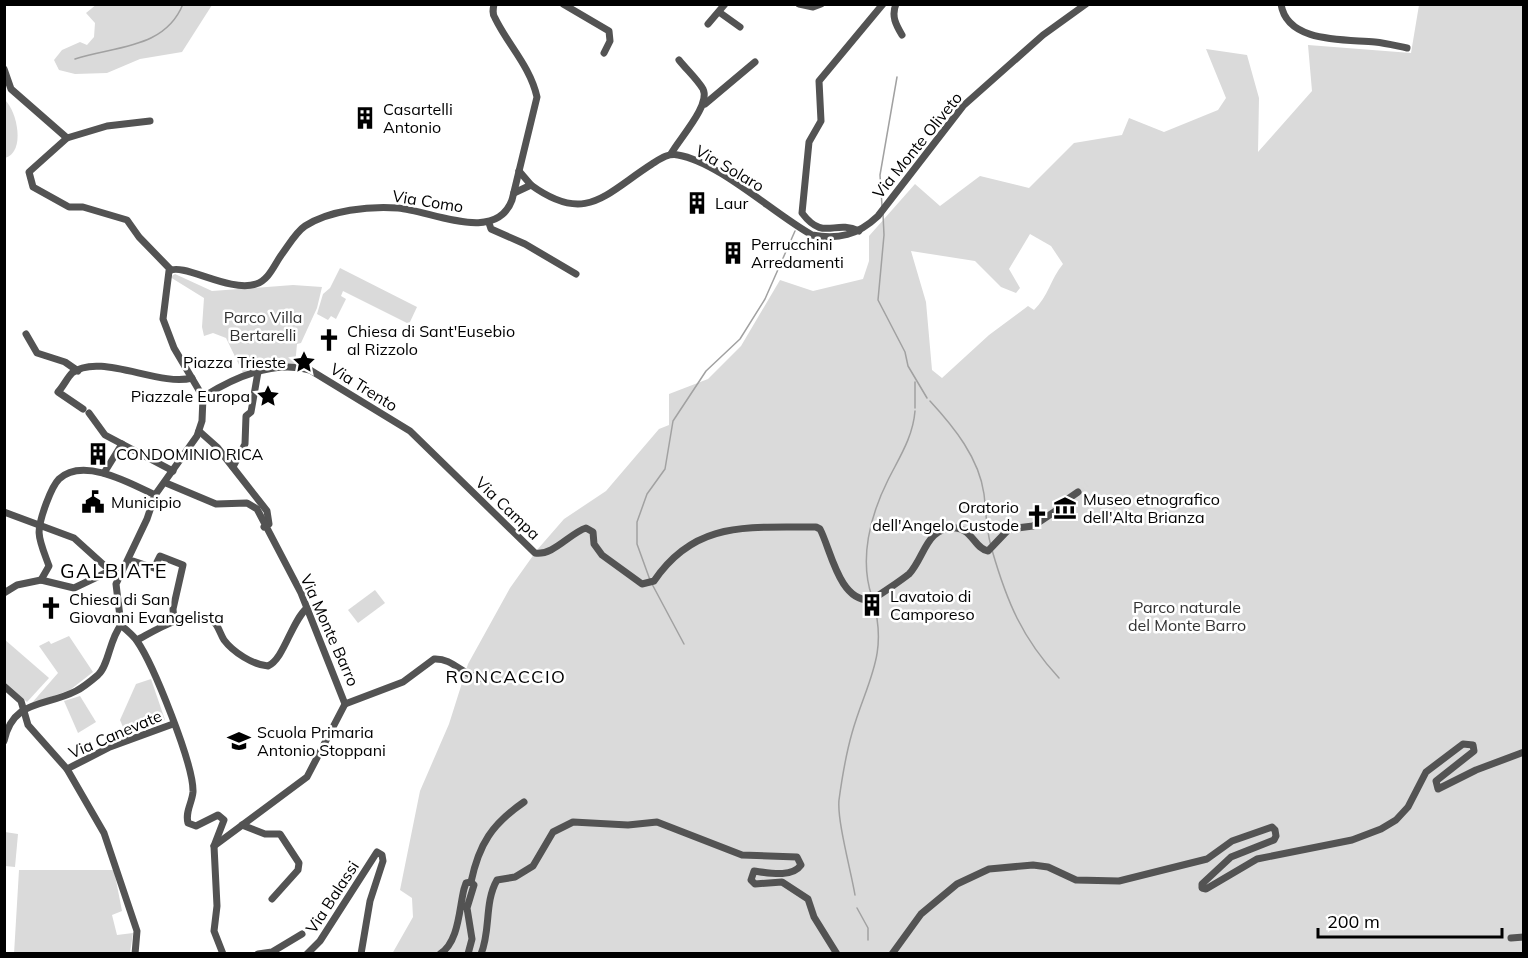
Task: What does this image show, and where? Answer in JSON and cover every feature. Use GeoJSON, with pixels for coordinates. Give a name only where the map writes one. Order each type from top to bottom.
{"type":"FeatureCollection","features":[{"type":"Feature","properties":{"kind":"street"},"geometry":{"type":"LineString","coordinates":[[494,4],[494,17],[521,59],[534,84],[537,97],[509,210],[500,219],[489,224],[491,229],[525,244],[576,274]]}},
{"type":"Feature","properties":{"kind":"street"},"geometry":{"type":"LineString","coordinates":[[563,4],[609,31],[610,41],[604,53]]}},
{"type":"Feature","properties":{"kind":"street"},"geometry":{"type":"LineString","coordinates":[[708,24],[725,4]]}},
{"type":"Feature","properties":{"kind":"street"},"geometry":{"type":"LineString","coordinates":[[799,4],[813,7],[821,4]]}},
{"type":"Feature","properties":{"kind":"street"},"geometry":{"type":"LineString","coordinates":[[856,233],[852,228],[825,230],[812,225],[802,213],[809,142],[821,121],[819,81],[883,4]]}},
{"type":"Feature","properties":{"kind":"street"},"geometry":{"type":"LineString","coordinates":[[896,4],[893,10],[895,23],[902,35]]}},
{"type":"Feature","properties":{"kind":"street","name":"Via Monte Oliveto"},"geometry":{"type":"LineString","coordinates":[[856,233],[878,216],[963,106],[1043,35],[1086,4]]}},
{"type":"Feature","properties":{"kind":"street"},"geometry":{"type":"LineString","coordinates":[[1281,4],[1290,22],[1323,39],[1375,42],[1407,48]]}},
{"type":"Feature","properties":{"kind":"street"},"geometry":{"type":"LineString","coordinates":[[719,12],[740,27]]}},
{"type":"Feature","properties":{"kind":"street"},"geometry":{"type":"LineString","coordinates":[[679,60],[703,90],[703,106]]}},
{"type":"Feature","properties":{"kind":"street"},"geometry":{"type":"LineString","coordinates":[[671,154],[703,106],[755,62]]}},
{"type":"Feature","properties":{"kind":"street"},"geometry":{"type":"LineString","coordinates":[[4,69],[11,89],[67,138]]}},
{"type":"Feature","properties":{"kind":"street"},"geometry":{"type":"LineString","coordinates":[[150,121],[107,126],[67,138],[29,172],[33,187],[69,207],[84,207],[127,220],[139,237],[171,270],[166,275],[163,319],[174,348],[203,397],[204,408],[199,432],[166,483],[155,495],[147,519],[118,571],[115,591],[121,625],[137,640],[153,668],[173,724],[193,791],[188,824],[196,826],[218,815],[224,820],[214,846],[217,906],[214,931],[223,954]]}},
{"type":"Feature","properties":{"kind":"street","name":"Via Solaro"},"geometry":{"type":"LineString","coordinates":[[519,171],[531,185],[561,203],[588,204],[671,154],[689,159],[718,173],[812,235],[826,238],[856,233]]}},
{"type":"Feature","properties":{"kind":"street"},"geometry":{"type":"LineString","coordinates":[[514,193],[531,185]]}},
{"type":"Feature","properties":{"kind":"street","name":"Via Como"},"geometry":{"type":"LineString","coordinates":[[171,270],[179,268],[218,283],[250,286],[267,278],[303,227],[341,213],[371,207],[398,208],[489,224]]}},
{"type":"Feature","properties":{"kind":"street"},"geometry":{"type":"LineString","coordinates":[[26,334],[37,353],[65,362],[78,371]]}},
{"type":"Feature","properties":{"kind":"street"},"geometry":{"type":"LineString","coordinates":[[173,471],[101,432],[86,411],[58,392],[73,372],[108,367],[173,380],[192,378]]}},
{"type":"Feature","properties":{"kind":"street","name":"Via Trento"},"geometry":{"type":"LineString","coordinates":[[258,372],[303,368],[319,374],[341,390],[410,431]]}},
{"type":"Feature","properties":{"kind":"street"},"geometry":{"type":"LineString","coordinates":[[203,397],[235,378],[258,372],[258,381],[253,389],[251,412],[246,416],[245,444],[233,467]]}},
{"type":"Feature","properties":{"kind":"street","name":"Via Campa"},"geometry":{"type":"LineString","coordinates":[[410,431],[535,553],[541,554],[586,528],[593,532],[597,549],[608,561],[642,584],[654,581],[667,562],[707,534],[776,525],[816,527],[820,529],[829,545],[838,577],[862,600],[870,600],[910,573],[929,539],[942,529],[959,528],[969,533],[981,549],[991,550],[998,538],[1009,529],[1033,526],[1078,492]]}},
{"type":"Feature","properties":{"kind":"street"},"geometry":{"type":"LineString","coordinates":[[199,432],[233,467],[267,511],[269,524],[264,527]]}},
{"type":"Feature","properties":{"kind":"street"},"geometry":{"type":"LineString","coordinates":[[104,473],[122,444]]}},
{"type":"Feature","properties":{"kind":"street"},"geometry":{"type":"LineString","coordinates":[[41,580],[49,566],[37,533],[38,526],[50,494],[59,479],[77,472],[104,473],[155,495]]}},
{"type":"Feature","properties":{"kind":"street","name":"Via Monte Barro"},"geometry":{"type":"LineString","coordinates":[[166,483],[216,504],[252,505],[301,593],[345,704],[307,777],[214,846]]}},
{"type":"Feature","properties":{"kind":"street"},"geometry":{"type":"LineString","coordinates":[[4,512],[74,538],[105,566],[118,571]]}},
{"type":"Feature","properties":{"kind":"street"},"geometry":{"type":"LineString","coordinates":[[133,561],[154,568],[160,555],[183,565],[173,609],[174,622]]}},
{"type":"Feature","properties":{"kind":"street"},"geometry":{"type":"LineString","coordinates":[[4,593],[17,585],[41,580],[74,588],[118,571]]}},
{"type":"Feature","properties":{"kind":"street"},"geometry":{"type":"LineString","coordinates":[[137,640],[174,622],[203,617],[211,620],[226,643],[235,650],[268,666],[275,662],[295,622],[307,608]]}},
{"type":"Feature","properties":{"kind":"street"},"geometry":{"type":"LineString","coordinates":[[4,741],[7,731],[23,709],[74,692],[104,669],[112,637],[121,625]]}},
{"type":"Feature","properties":{"kind":"street"},"geometry":{"type":"LineString","coordinates":[[345,704],[403,682],[434,659],[451,662],[467,675],[481,678]]}},
{"type":"Feature","properties":{"kind":"street"},"geometry":{"type":"LineString","coordinates":[[4,686],[21,700],[28,725],[67,769],[111,846],[137,931],[135,954]]}},
{"type":"Feature","properties":{"kind":"street","name":"Via Canevate"},"geometry":{"type":"LineString","coordinates":[[67,769],[110,747],[173,724]]}},
{"type":"Feature","properties":{"kind":"street"},"geometry":{"type":"LineString","coordinates":[[892,954],[921,914],[957,884],[989,870],[1033,865],[1048,867],[1076,880],[1119,881],[1207,859],[1225,844],[1272,827],[1277,832],[1274,840],[1231,857],[1202,884],[1202,888],[1206,889],[1257,859],[1352,840],[1381,829],[1396,820],[1408,807],[1426,772],[1466,742],[1475,748],[1472,754],[1436,781],[1438,789],[1476,770],[1524,752]]}},
{"type":"Feature","properties":{"kind":"street"},"geometry":{"type":"LineString","coordinates":[[468,954],[472,939],[467,908],[474,885],[471,882],[479,851],[498,822],[524,802]]}},
{"type":"Feature","properties":{"kind":"street"},"geometry":{"type":"LineString","coordinates":[[481,954],[490,895],[497,880],[515,877],[533,866],[553,832],[573,822],[627,825],[657,822],[742,855],[797,857],[801,865],[795,871],[776,874],[754,871],[751,880],[755,884],[782,882],[808,899],[814,917],[837,954]]}},
{"type":"Feature","properties":{"kind":"street"},"geometry":{"type":"LineString","coordinates":[[242,825],[265,834],[280,834],[299,863],[298,870],[272,899]]}},
{"type":"Feature","properties":{"kind":"street","name":"Via Balassi"},"geometry":{"type":"LineString","coordinates":[[308,954],[320,941],[377,852],[382,855],[383,861],[370,901],[361,954]]}},
{"type":"Feature","properties":{"kind":"street"},"geometry":{"type":"LineString","coordinates":[[440,954],[454,935],[466,883],[471,882]]}},
{"type":"Feature","properties":{"kind":"street"},"geometry":{"type":"LineString","coordinates":[[258,954],[272,952],[302,934]]}},
{"type":"Feature","properties":{"kind":"street"},"geometry":{"type":"LineString","coordinates":[[1511,938],[1524,936]]}},
{"type":"Feature","properties":{"kind":"green space"},"geometry":{"type":"Polygon","coordinates":[[[97,4],[212,5],[182,52],[140,59],[107,73],[75,74],[59,70],[54,60],[62,50],[80,42],[87,45],[94,37],[95,23],[86,13],[97,4]]]}},
{"type":"Feature","properties":{"kind":"green space","name":"Parco naturale del Monte Barro"},"geometry":{"type":"Polygon","coordinates":[[[1419,5],[1523,5],[1523,953],[392,954],[413,917],[412,898],[400,890],[420,791],[449,724],[468,664],[510,588],[537,550],[564,519],[606,491],[659,429],[669,425],[669,394],[708,379],[741,346],[780,280],[813,291],[863,279],[869,261],[869,236],[915,184],[940,206],[980,176],[1029,188],[1074,143],[1122,135],[1129,118],[1164,132],[1218,110],[1226,98],[1206,49],[1247,55],[1259,98],[1258,152],[1312,91],[1308,45],[1411,53],[1419,5]],[[1030,234],[1009,269],[1020,288],[1016,293],[1001,287],[975,261],[911,251],[926,302],[932,370],[942,378],[989,335],[1028,306],[1034,310],[1063,264],[1051,246],[1030,234]]]}},
{"type":"Feature","properties":{"kind":"green space"},"geometry":{"type":"Polygon","coordinates":[[[5,100],[16,122],[17,140],[12,154],[5,158],[5,100]]]}},
{"type":"Feature","properties":{"kind":"green space"},"geometry":{"type":"Polygon","coordinates":[[[340,268],[417,307],[409,324],[343,291],[341,296],[346,299],[336,319],[331,316],[328,320],[317,314],[323,294],[330,288],[340,268]]]}},
{"type":"Feature","properties":{"kind":"green space","name":"Parco Villa Bertarelli"},"geometry":{"type":"Polygon","coordinates":[[[175,274],[212,291],[293,285],[322,287],[317,308],[301,343],[297,344],[295,365],[243,373],[226,338],[213,333],[204,336],[202,327],[204,298],[170,277],[175,274]]]}},
{"type":"Feature","properties":{"kind":"green space"},"geometry":{"type":"Polygon","coordinates":[[[375,590],[385,603],[358,623],[348,610],[375,590]]]}},
{"type":"Feature","properties":{"kind":"green space"},"geometry":{"type":"Polygon","coordinates":[[[69,636],[93,672],[70,690],[31,704],[58,673],[39,646],[49,641],[51,644],[69,636]]]}},
{"type":"Feature","properties":{"kind":"green space"},"geometry":{"type":"Polygon","coordinates":[[[4,639],[49,678],[27,702],[5,682],[4,639]]]}},
{"type":"Feature","properties":{"kind":"green space"},"geometry":{"type":"Polygon","coordinates":[[[151,679],[165,720],[126,734],[120,720],[136,684],[151,679]]]}},
{"type":"Feature","properties":{"kind":"green space"},"geometry":{"type":"Polygon","coordinates":[[[80,696],[96,722],[78,733],[64,701],[80,696]]]}},
{"type":"Feature","properties":{"kind":"green space"},"geometry":{"type":"Polygon","coordinates":[[[5,832],[18,834],[15,867],[5,866],[5,832]]]}},
{"type":"Feature","properties":{"kind":"green space"},"geometry":{"type":"Polygon","coordinates":[[[19,870],[114,870],[122,911],[112,915],[117,935],[133,933],[130,953],[14,954],[19,870]]]}},
{"type":"Feature","properties":{"kind":"waterway"},"geometry":{"type":"LineString","coordinates":[[75,59],[137,44],[151,38],[175,19],[183,4]]}},
{"type":"Feature","properties":{"kind":"waterway"},"geometry":{"type":"LineString","coordinates":[[882,206],[880,175],[897,77]]}},
{"type":"Feature","properties":{"kind":"waterway"},"geometry":{"type":"LineString","coordinates":[[883,214],[884,235],[878,300],[905,352],[908,366],[927,398]]}},
{"type":"Feature","properties":{"kind":"waterway"},"geometry":{"type":"LineString","coordinates":[[650,580],[637,544],[637,522],[647,494],[665,469],[673,421],[706,371],[740,339],[765,299],[795,231]]}},
{"type":"Feature","properties":{"kind":"waterway"},"geometry":{"type":"LineString","coordinates":[[915,382],[915,408]]}},
{"type":"Feature","properties":{"kind":"waterway"},"geometry":{"type":"LineString","coordinates":[[930,401],[956,432],[977,468],[984,494],[991,546]]}},
{"type":"Feature","properties":{"kind":"waterway"},"geometry":{"type":"LineString","coordinates":[[872,597],[866,568],[868,538],[876,508],[908,438],[915,411]]}},
{"type":"Feature","properties":{"kind":"waterway"},"geometry":{"type":"LineString","coordinates":[[992,550],[1010,603],[1025,634],[1059,678]]}},
{"type":"Feature","properties":{"kind":"waterway"},"geometry":{"type":"LineString","coordinates":[[652,584],[684,644]]}},
{"type":"Feature","properties":{"kind":"waterway"},"geometry":{"type":"LineString","coordinates":[[855,895],[842,833],[839,800],[850,741],[877,653],[877,620],[873,601]]}},
{"type":"Feature","properties":{"kind":"waterway"},"geometry":{"type":"LineString","coordinates":[[857,908],[868,928],[868,940]]}},
{"type":"Feature","properties":{"kind":"tunnel"},"geometry":{"type":"LineString","coordinates":[[1078,492],[1087,484]]}},
{"type":"Feature","properties":{"kind":"place","name":"Casartelli Antonio"},"geometry":{"type":"Point","coordinates":[365,118]}},
{"type":"Feature","properties":{"kind":"place","name":"Laur"},"geometry":{"type":"Point","coordinates":[697,203]}},
{"type":"Feature","properties":{"kind":"place","name":"Perrucchini Arredamenti"},"geometry":{"type":"Point","coordinates":[733,253]}},
{"type":"Feature","properties":{"kind":"place","name":"Chiesa di Sant'Eusebio al Rizzolo"},"geometry":{"type":"Point","coordinates":[329,340]}},
{"type":"Feature","properties":{"kind":"place","name":"Piazza Trieste"},"geometry":{"type":"Point","coordinates":[304,362]}},
{"type":"Feature","properties":{"kind":"place","name":"Piazzale Europa"},"geometry":{"type":"Point","coordinates":[268,396]}},
{"type":"Feature","properties":{"kind":"place","name":"CONDOMINIO RICA"},"geometry":{"type":"Point","coordinates":[98,454]}},
{"type":"Feature","properties":{"kind":"place","name":"Municipio"},"geometry":{"type":"Point","coordinates":[93,502]}},
{"type":"Feature","properties":{"kind":"place","name":"Museo etnografico dell'Alta Brianza"},"geometry":{"type":"Point","coordinates":[1065,508]}},
{"type":"Feature","properties":{"kind":"place","name":"Oratorio dell'Angelo Custode"},"geometry":{"type":"Point","coordinates":[1037,516]}},
{"type":"Feature","properties":{"kind":"place","name":"Lavatoio di Camporeso"},"geometry":{"type":"Point","coordinates":[872,605]}},
{"type":"Feature","properties":{"kind":"place","name":"Chiesa di San Giovanni Evangelista"},"geometry":{"type":"Point","coordinates":[51,608]}},
{"type":"Feature","properties":{"kind":"place","name":"Scuola Primaria Antonio Stoppani"},"geometry":{"type":"Point","coordinates":[239,741]}},
{"type":"Feature","properties":{"kind":"district","name":"GALBIATE"},"geometry":{"type":"Point","coordinates":[114,571]}},
{"type":"Feature","properties":{"kind":"district","name":"RONCACCIO"},"geometry":{"type":"Point","coordinates":[506,677]}}]}
